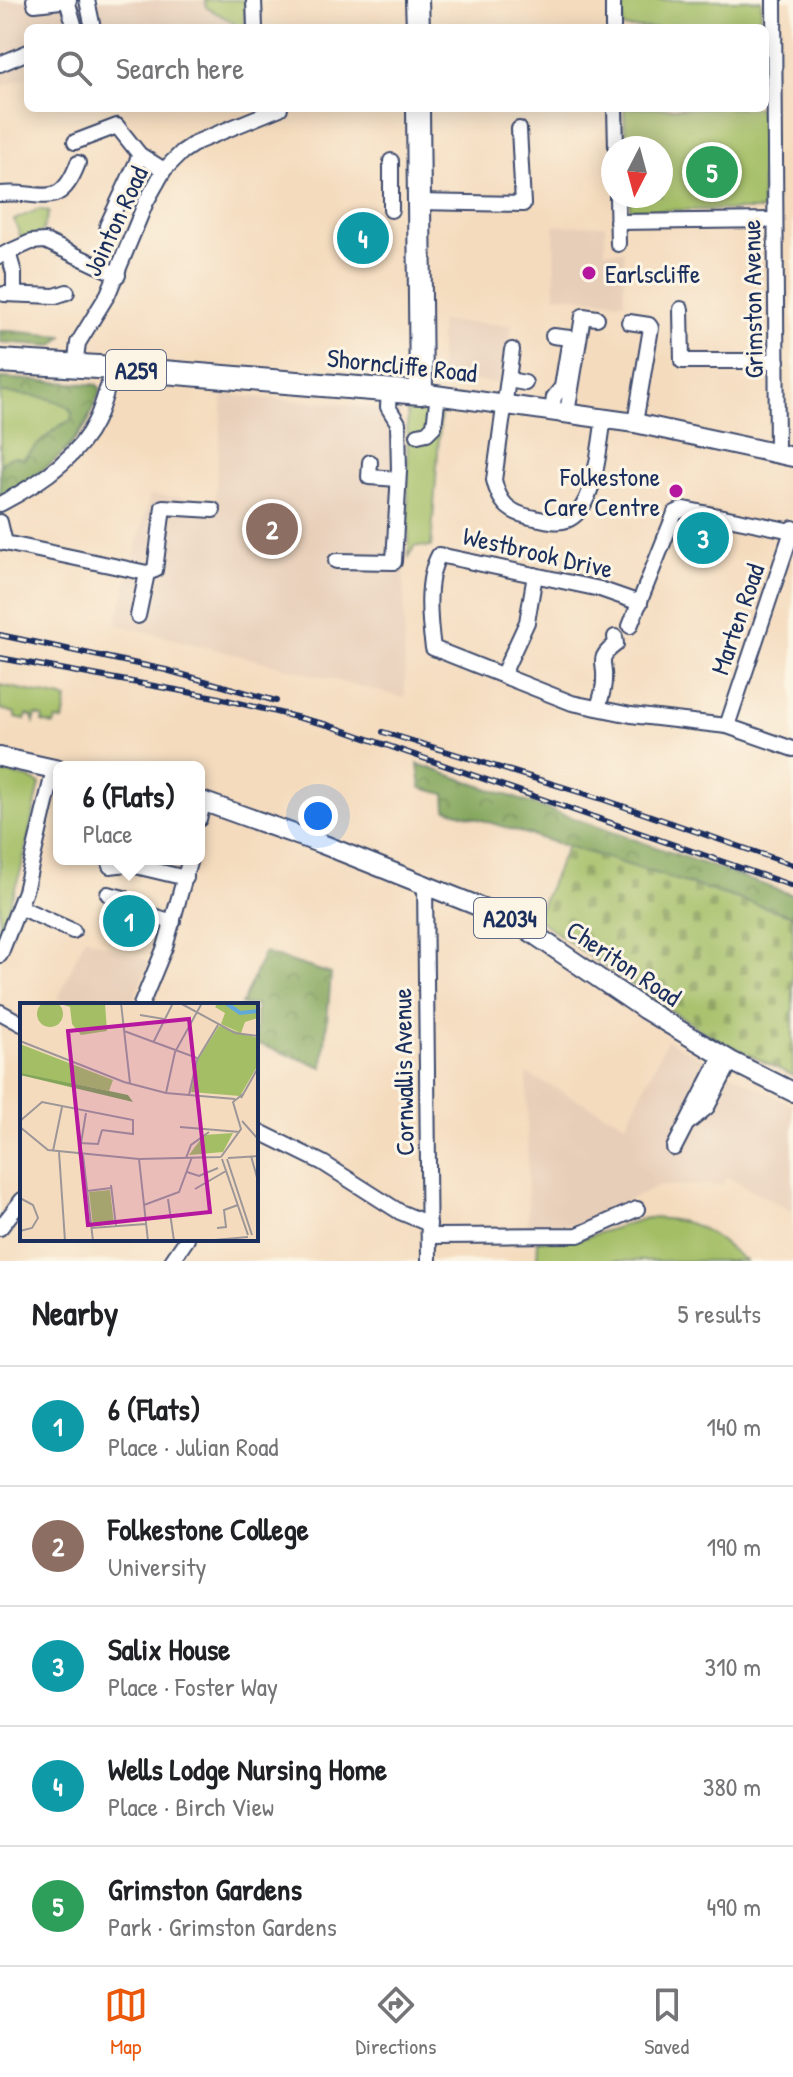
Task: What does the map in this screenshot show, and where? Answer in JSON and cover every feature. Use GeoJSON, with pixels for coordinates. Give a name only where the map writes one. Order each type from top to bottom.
{"type":"FeatureCollection","features":[{"type":"Feature","properties":{"kind":"highway"},"geometry":{"type":"LineString","coordinates":[[417,0],[418,24]]}},
{"type":"Feature","properties":{"kind":"highway"},"geometry":{"type":"LineString","coordinates":[[418,112],[418,193],[429,394]]}},
{"type":"Feature","properties":{"kind":"highway","name":"Shorncliffe Road"},"geometry":{"type":"LineString","coordinates":[[0,361],[429,394]]}},
{"type":"Feature","properties":{"kind":"main road","name":"Shorncliffe Road"},"geometry":{"type":"LineString","coordinates":[[429,394],[635,423],[785,456]]}},
{"type":"Feature","properties":{"kind":"main road"},"geometry":{"type":"LineString","coordinates":[[0,757],[53,768]]}},
{"type":"Feature","properties":{"kind":"main road","name":"Cheriton Road"},"geometry":{"type":"LineString","coordinates":[[205,808],[425,883],[513,920],[614,991],[727,1058],[793,1092]]}},
{"type":"Feature","properties":{"kind":"street"},"geometry":{"type":"LineString","coordinates":[[35,2],[68,0],[74,24]]}},
{"type":"Feature","properties":{"kind":"street"},"geometry":{"type":"LineString","coordinates":[[87,0],[92,24]]}},
{"type":"Feature","properties":{"kind":"street"},"geometry":{"type":"LineString","coordinates":[[254,0],[255,24]]}},
{"type":"Feature","properties":{"kind":"street"},"geometry":{"type":"LineString","coordinates":[[613,0],[613,24]]}},
{"type":"Feature","properties":{"kind":"street","name":"Grimston Avenue"},"geometry":{"type":"LineString","coordinates":[[774,0],[777,361],[785,456]]}},
{"type":"Feature","properties":{"kind":"street"},"geometry":{"type":"LineString","coordinates":[[0,64],[24,54]]}},
{"type":"Feature","properties":{"kind":"street","name":"Jointon Road"},"geometry":{"type":"LineString","coordinates":[[75,367],[78,343],[118,275],[146,202],[164,170],[197,142],[258,112]]}},
{"type":"Feature","properties":{"kind":"street"},"geometry":{"type":"LineString","coordinates":[[615,112],[616,136]]}},
{"type":"Feature","properties":{"kind":"street"},"geometry":{"type":"LineString","coordinates":[[75,142],[117,126],[140,155],[164,170]]}},
{"type":"Feature","properties":{"kind":"street"},"geometry":{"type":"LineString","coordinates":[[391,185],[418,193],[523,204],[519,129]]}},
{"type":"Feature","properties":{"kind":"street"},"geometry":{"type":"LineString","coordinates":[[107,226],[140,155]]}},
{"type":"Feature","properties":{"kind":"street"},"geometry":{"type":"LineString","coordinates":[[391,161],[391,210]]}},
{"type":"Feature","properties":{"kind":"street"},"geometry":{"type":"LineString","coordinates":[[0,194],[57,194],[71,181],[78,163]]}},
{"type":"Feature","properties":{"kind":"street"},"geometry":{"type":"LineString","coordinates":[[617,208],[618,244]]}},
{"type":"Feature","properties":{"kind":"street"},"geometry":{"type":"LineString","coordinates":[[617,222],[774,220]]}},
{"type":"Feature","properties":{"kind":"street"},"geometry":{"type":"LineString","coordinates":[[67,292],[55,296],[9,294],[14,273],[4,254],[31,242],[45,241],[118,275]]}},
{"type":"Feature","properties":{"kind":"street"},"geometry":{"type":"LineString","coordinates":[[681,309],[682,361],[777,361]]}},
{"type":"Feature","properties":{"kind":"street"},"geometry":{"type":"LineString","coordinates":[[560,412],[583,316],[597,318]]}},
{"type":"Feature","properties":{"kind":"street"},"geometry":{"type":"LineString","coordinates":[[629,322],[651,328],[635,423]]}},
{"type":"Feature","properties":{"kind":"street"},"geometry":{"type":"LineString","coordinates":[[553,336],[570,338],[553,388],[560,412]]}},
{"type":"Feature","properties":{"kind":"street"},"geometry":{"type":"LineString","coordinates":[[512,350],[494,480],[505,507],[518,515],[549,521],[565,521],[580,513],[590,493],[604,418]]}},
{"type":"Feature","properties":{"kind":"street"},"geometry":{"type":"LineString","coordinates":[[0,504],[35,483],[83,440],[95,423],[114,368]]}},
{"type":"Feature","properties":{"kind":"street"},"geometry":{"type":"LineString","coordinates":[[509,380],[525,383]]}},
{"type":"Feature","properties":{"kind":"street"},"geometry":{"type":"LineString","coordinates":[[336,561],[394,562],[398,423],[388,407],[389,389]]}},
{"type":"Feature","properties":{"kind":"street"},"geometry":{"type":"LineString","coordinates":[[418,435],[427,433],[434,426],[429,394]]}},
{"type":"Feature","properties":{"kind":"street"},"geometry":{"type":"LineString","coordinates":[[370,462],[369,477],[398,479]]}},
{"type":"Feature","properties":{"kind":"street"},"geometry":{"type":"LineString","coordinates":[[0,522],[3,543],[147,573],[155,570],[163,507],[213,510]]}},
{"type":"Feature","properties":{"kind":"street"},"geometry":{"type":"LineString","coordinates":[[630,626],[675,513],[684,509],[793,530]]}},
{"type":"Feature","properties":{"kind":"street","name":"Marten Road"},"geometry":{"type":"LineString","coordinates":[[727,726],[793,530]]}},
{"type":"Feature","properties":{"kind":"street","name":"Westbrook Drive"},"geometry":{"type":"LineString","coordinates":[[640,603],[600,589],[439,555],[430,597],[433,648],[572,703],[631,715],[727,726],[793,749]]}},
{"type":"Feature","properties":{"kind":"street"},"geometry":{"type":"LineString","coordinates":[[138,616],[147,573]]}},
{"type":"Feature","properties":{"kind":"street"},"geometry":{"type":"LineString","coordinates":[[503,674],[527,622],[535,575]]}},
{"type":"Feature","properties":{"kind":"street"},"geometry":{"type":"LineString","coordinates":[[598,708],[604,681],[602,661],[616,644],[615,637]]}},
{"type":"Feature","properties":{"kind":"street"},"geometry":{"type":"LineString","coordinates":[[0,955],[19,907],[53,780]]}},
{"type":"Feature","properties":{"kind":"street"},"geometry":{"type":"LineString","coordinates":[[110,866],[118,865]]}},
{"type":"Feature","properties":{"kind":"street"},"geometry":{"type":"LineString","coordinates":[[131,865],[186,878]]}},
{"type":"Feature","properties":{"kind":"street"},"geometry":{"type":"LineString","coordinates":[[142,1003],[173,922],[189,865]]}},
{"type":"Feature","properties":{"kind":"street","name":"Cornwallis Avenue"},"geometry":{"type":"LineString","coordinates":[[425,883],[429,1261]]}},
{"type":"Feature","properties":{"kind":"street"},"geometry":{"type":"LineString","coordinates":[[108,894],[124,898],[134,910],[173,922]]}},
{"type":"Feature","properties":{"kind":"street"},"geometry":{"type":"LineString","coordinates":[[19,907],[73,931]]}},
{"type":"Feature","properties":{"kind":"street"},"geometry":{"type":"LineString","coordinates":[[0,1012],[20,1023]]}},
{"type":"Feature","properties":{"kind":"street"},"geometry":{"type":"LineString","coordinates":[[674,1148],[686,1124],[707,1107],[727,1058]]}},
{"type":"Feature","properties":{"kind":"street"},"geometry":{"type":"LineString","coordinates":[[258,1131],[323,1163],[429,1230],[578,1235],[637,1209]]}},
{"type":"Feature","properties":{"kind":"street"},"geometry":{"type":"LineString","coordinates":[[0,1228],[20,1203]]}},
{"type":"Feature","properties":{"kind":"street"},"geometry":{"type":"LineString","coordinates":[[172,1261],[186,1241]]}},
{"type":"Feature","properties":{"kind":"shaded area"},"geometry":{"type":"Polygon","coordinates":[[[0,0],[243,0],[244,24],[24,24],[24,78],[0,87],[0,0]]]}},
{"type":"Feature","properties":{"kind":"shaded area","name":"Earlscliffe"},"geometry":{"type":"Polygon","coordinates":[[[605,225],[605,251],[624,251],[624,302],[555,295],[554,226],[605,225]]]}},
{"type":"Feature","properties":{"kind":"shaded area"},"geometry":{"type":"Polygon","coordinates":[[[440,321],[512,325],[501,384],[440,376],[440,321]]]}},
{"type":"Feature","properties":{"kind":"shaded area"},"geometry":{"type":"Polygon","coordinates":[[[223,394],[402,410],[405,698],[116,624],[150,495],[215,500],[223,394]]]}},
{"type":"Feature","properties":{"kind":"shaded area"},"geometry":{"type":"Polygon","coordinates":[[[85,937],[149,962],[132,1003],[67,1003],[58,999],[85,937]]]}},
{"type":"Feature","properties":{"kind":"shaded area"},"geometry":{"type":"Polygon","coordinates":[[[667,1040],[793,1106],[793,1212],[727,1177],[722,1185],[658,1186],[579,1223],[528,1228],[527,1074],[626,1124],[667,1040]]]}},
{"type":"Feature","properties":{"kind":"green space"},"geometry":{"type":"Polygon","coordinates":[[[205,0],[245,0],[245,24],[234,24],[206,7],[205,0]]]}},
{"type":"Feature","properties":{"kind":"green space"},"geometry":{"type":"Polygon","coordinates":[[[622,0],[761,0],[761,24],[623,24],[622,0]]]}},
{"type":"Feature","properties":{"kind":"green space"},"geometry":{"type":"Polygon","coordinates":[[[624,112],[762,112],[762,210],[630,210],[673,208],[673,136],[625,136],[624,112]]]}},
{"type":"Feature","properties":{"kind":"green space"},"geometry":{"type":"Polygon","coordinates":[[[39,209],[49,212],[42,233],[21,238],[14,220],[39,209]]]}},
{"type":"Feature","properties":{"kind":"green space"},"geometry":{"type":"Polygon","coordinates":[[[0,331],[63,336],[53,346],[0,342],[0,331]]]}},
{"type":"Feature","properties":{"kind":"green space"},"geometry":{"type":"Polygon","coordinates":[[[0,378],[97,385],[89,422],[68,449],[0,496],[0,378]]]}},
{"type":"Feature","properties":{"kind":"green space"},"geometry":{"type":"Polygon","coordinates":[[[0,378],[97,385],[101,389],[83,426],[62,454],[35,476],[0,496],[0,465],[10,458],[22,459],[53,431],[71,421],[72,412],[50,399],[0,393],[0,378]]]}},
{"type":"Feature","properties":{"kind":"green space"},"geometry":{"type":"Polygon","coordinates":[[[407,408],[441,411],[431,547],[415,546],[409,557],[407,408]]]}},
{"type":"Feature","properties":{"kind":"green space"},"geometry":{"type":"Polygon","coordinates":[[[0,685],[67,699],[63,721],[56,720],[54,725],[42,722],[43,717],[36,715],[34,722],[32,716],[27,715],[25,720],[15,718],[15,713],[0,709],[0,685]]]}},
{"type":"Feature","properties":{"kind":"green space"},"geometry":{"type":"Polygon","coordinates":[[[418,764],[793,895],[793,916],[446,809],[445,794],[421,788],[418,764]]]}},
{"type":"Feature","properties":{"kind":"green space"},"geometry":{"type":"Polygon","coordinates":[[[0,772],[29,778],[40,784],[21,870],[0,933],[0,772]]]}},
{"type":"Feature","properties":{"kind":"green space"},"geometry":{"type":"Polygon","coordinates":[[[567,846],[793,916],[793,1076],[711,1036],[617,976],[536,918],[567,846]]]}},
{"type":"Feature","properties":{"kind":"green space"},"geometry":{"type":"Polygon","coordinates":[[[264,953],[331,974],[323,1067],[258,1044],[258,1003],[242,1003],[264,953]]]}},
{"type":"Feature","properties":{"kind":"green space"},"geometry":{"type":"Polygon","coordinates":[[[646,1218],[678,1221],[700,1228],[745,1261],[537,1261],[538,1239],[583,1238],[646,1218]]]}},
{"type":"Feature","properties":{"kind":"railway"},"geometry":{"type":"LineString","coordinates":[[0,635],[166,670],[276,701]]}},
{"type":"Feature","properties":{"kind":"railway"},"geometry":{"type":"LineString","coordinates":[[0,658],[215,697],[328,725],[793,886]]}},
{"type":"Feature","properties":{"kind":"railway"},"geometry":{"type":"LineString","coordinates":[[383,732],[602,799],[793,865]]}},
{"type":"Feature","properties":{"kind":"place","name":"Grimston Gardens"},"geometry":{"type":"Point","coordinates":[712,172]}},
{"type":"Feature","properties":{"kind":"place","name":"Wells Lodge Nursing Home"},"geometry":{"type":"Point","coordinates":[363,238]}},
{"type":"Feature","properties":{"kind":"place","name":"Earlscliffe"},"geometry":{"type":"Point","coordinates":[589,273]}},
{"type":"Feature","properties":{"kind":"place","name":"Folkestone Care Centre"},"geometry":{"type":"Point","coordinates":[676,491]}},
{"type":"Feature","properties":{"kind":"place","name":"Folkestone College"},"geometry":{"type":"Point","coordinates":[272,529]}},
{"type":"Feature","properties":{"kind":"place","name":"Salix House"},"geometry":{"type":"Point","coordinates":[703,538]}},
{"type":"Feature","properties":{"kind":"place","name":"6 (Flats)"},"geometry":{"type":"Point","coordinates":[129,921]}}]}
